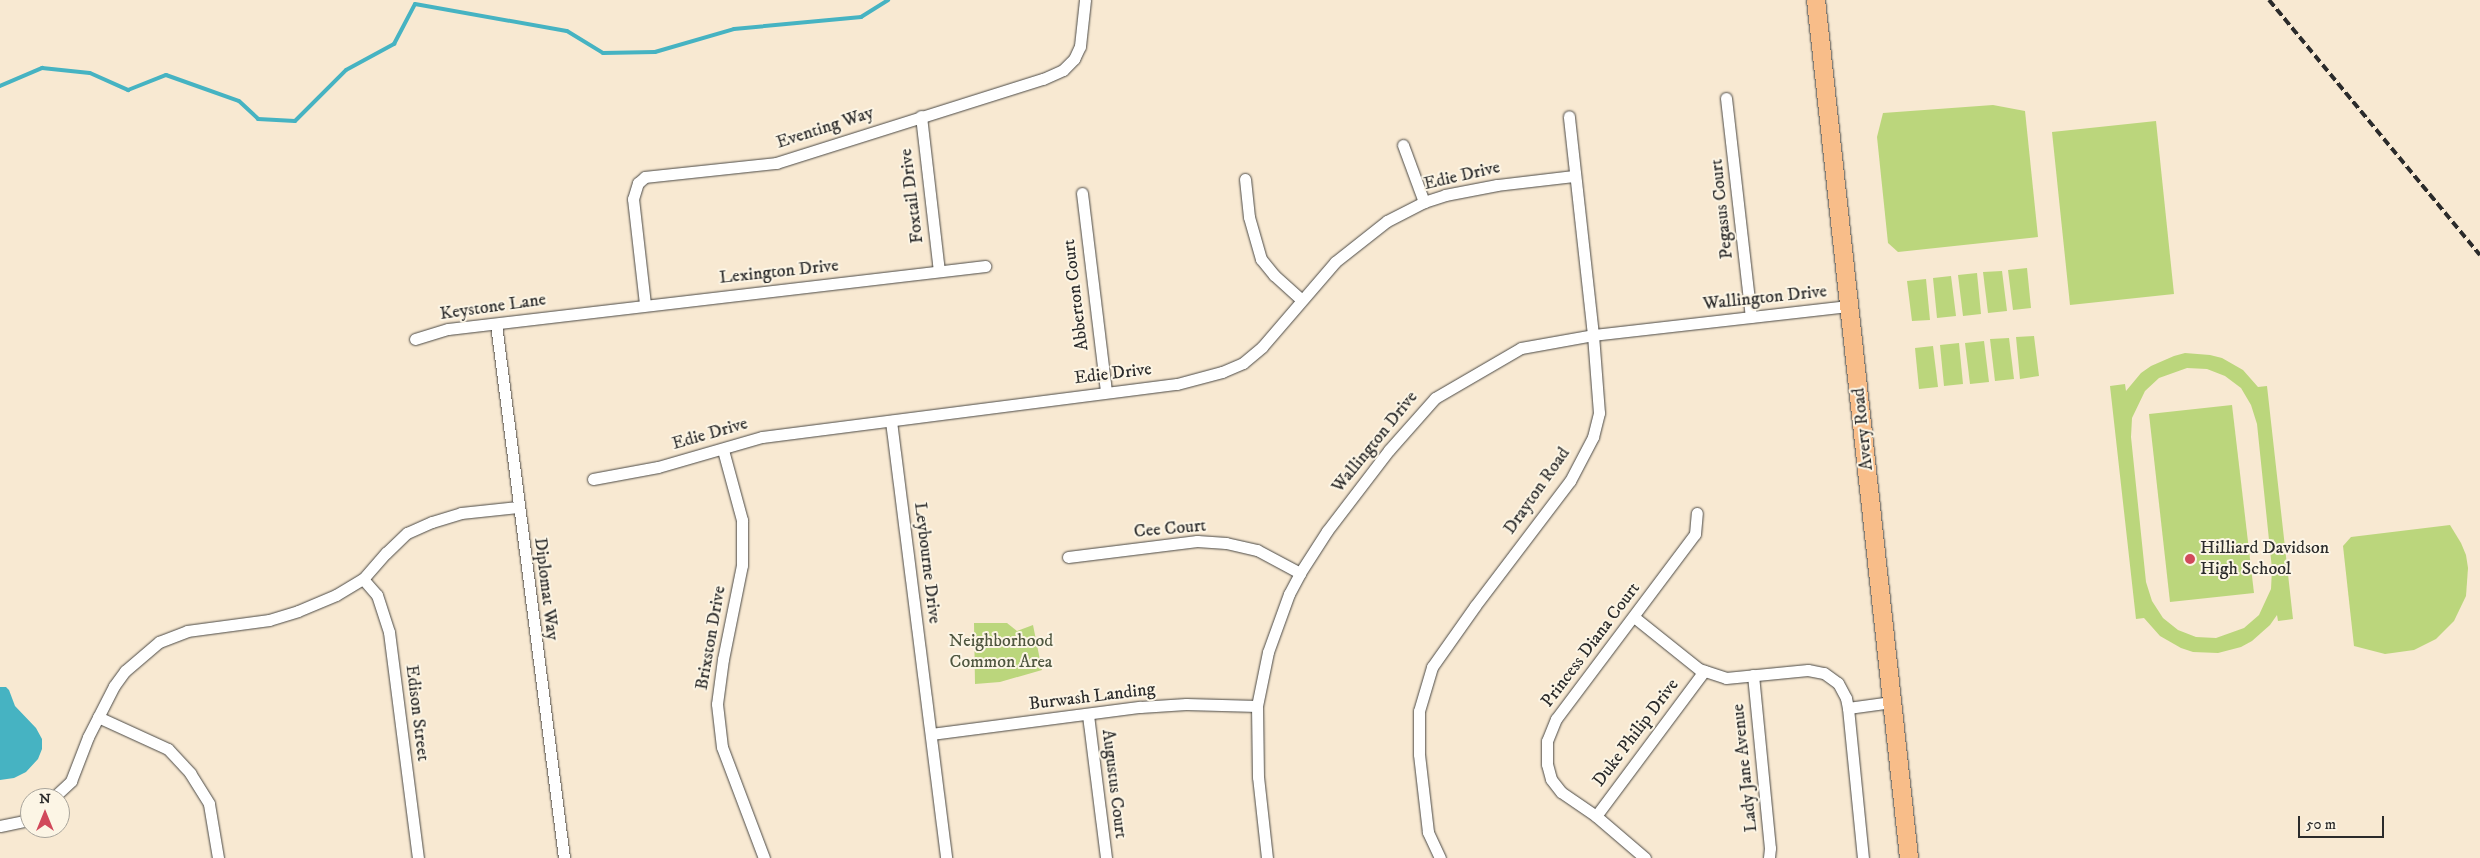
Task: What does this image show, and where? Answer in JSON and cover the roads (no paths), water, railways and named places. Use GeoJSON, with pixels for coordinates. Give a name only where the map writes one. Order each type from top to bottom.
{"type":"FeatureCollection","features":[{"type":"Feature","properties":{"kind":"main road","name":"Avery Road"},"geometry":{"type":"LineString","coordinates":[[1816,0],[1909,858]]}},
{"type":"Feature","properties":{"kind":"street","name":"Eventing Way"},"geometry":{"type":"LineString","coordinates":[[645,304],[633,198],[638,183],[645,177],[776,162],[1043,79],[1063,70],[1074,59],[1080,46],[1085,0]]}},
{"type":"Feature","properties":{"kind":"street","name":"Pegasus Court"},"geometry":{"type":"LineString","coordinates":[[1726,98],[1751,317]]}},
{"type":"Feature","properties":{"kind":"street","name":"Foxtail Drive"},"geometry":{"type":"LineString","coordinates":[[921,116],[939,271]]}},
{"type":"Feature","properties":{"kind":"street","name":"Drayton Road"},"geometry":{"type":"LineString","coordinates":[[1440,858],[1428,832],[1419,754],[1419,711],[1432,667],[1475,606],[1570,481],[1593,437],[1598,413],[1593,335],[1574,176],[1569,116]]}},
{"type":"Feature","properties":{"kind":"street"},"geometry":{"type":"LineString","coordinates":[[1403,145],[1424,202]]}},
{"type":"Feature","properties":{"kind":"street","name":"Edie Drive"},"geometry":{"type":"LineString","coordinates":[[593,479],[658,468],[762,437],[1200,379],[1242,363],[1269,340],[1335,262],[1356,243],[1387,221],[1424,202],[1445,194],[1498,185],[1574,176]]}},
{"type":"Feature","properties":{"kind":"street"},"geometry":{"type":"LineString","coordinates":[[1245,179],[1249,217],[1261,258],[1274,275],[1302,299]]}},
{"type":"Feature","properties":{"kind":"street","name":"Abberton Court"},"geometry":{"type":"LineString","coordinates":[[1082,193],[1106,392]]}},
{"type":"Feature","properties":{"kind":"street","name":"Lexington Drive"},"geometry":{"type":"LineString","coordinates":[[577,313],[985,266]]}},
{"type":"Feature","properties":{"kind":"street","name":"Wallington Drive"},"geometry":{"type":"LineString","coordinates":[[1266,858],[1258,777],[1257,706],[1268,652],[1289,594],[1327,531],[1383,457],[1435,398],[1521,348],[1593,335],[1849,306]]}},
{"type":"Feature","properties":{"kind":"street","name":"Keystone Lane"},"geometry":{"type":"LineString","coordinates":[[415,339],[448,329],[577,313]]}},
{"type":"Feature","properties":{"kind":"street","name":"Diplomat Way"},"geometry":{"type":"LineString","coordinates":[[496,324],[564,858]]}},
{"type":"Feature","properties":{"kind":"street","name":"Leybourne Drive"},"geometry":{"type":"LineString","coordinates":[[891,420],[946,858]]}},
{"type":"Feature","properties":{"kind":"street","name":"Brixston Drive"},"geometry":{"type":"LineString","coordinates":[[723,450],[742,520],[742,565],[717,704],[722,746],[764,858]]}},
{"type":"Feature","properties":{"kind":"street"},"geometry":{"type":"LineString","coordinates":[[64,788],[71,781],[98,717],[114,686],[125,671],[159,642],[187,631],[269,620],[284,616],[336,595],[363,579],[407,533],[432,522],[461,513],[518,507]]}},
{"type":"Feature","properties":{"kind":"street","name":"Princess Diana Court"},"geometry":{"type":"LineString","coordinates":[[1645,858],[1596,816],[1561,792],[1551,778],[1547,764],[1547,741],[1556,719],[1696,534],[1697,514]]}},
{"type":"Feature","properties":{"kind":"street","name":"Cee Court"},"geometry":{"type":"LineString","coordinates":[[1068,557],[1197,541],[1226,543],[1257,550],[1300,573]]}},
{"type":"Feature","properties":{"kind":"street","name":"Edison Street"},"geometry":{"type":"LineString","coordinates":[[363,579],[377,595],[389,632],[418,858]]}},
{"type":"Feature","properties":{"kind":"street"},"geometry":{"type":"LineString","coordinates":[[1634,617],[1698,669],[1704,671],[1726,678],[1808,670],[1824,673],[1838,683],[1846,698],[1848,708],[1863,858]]}},
{"type":"Feature","properties":{"kind":"street","name":"Duke Philip Drive"},"geometry":{"type":"LineString","coordinates":[[1596,816],[1704,671]]}},
{"type":"Feature","properties":{"kind":"street","name":"Lady Jane Avenue"},"geometry":{"type":"LineString","coordinates":[[1753,675],[1770,848],[1769,858]]}},
{"type":"Feature","properties":{"kind":"street"},"geometry":{"type":"LineString","coordinates":[[1848,708],[1892,702]]}},
{"type":"Feature","properties":{"kind":"street","name":"Burwash Landing"},"geometry":{"type":"LineString","coordinates":[[931,734],[1140,707],[1186,704],[1257,706]]}},
{"type":"Feature","properties":{"kind":"street","name":"Augustus Court"},"geometry":{"type":"LineString","coordinates":[[1088,715],[1106,858]]}},
{"type":"Feature","properties":{"kind":"street"},"geometry":{"type":"LineString","coordinates":[[98,717],[168,749],[190,773],[209,804],[218,858]]}},
{"type":"Feature","properties":{"kind":"street"},"geometry":{"type":"LineString","coordinates":[[0,826],[20,821]]}},
{"type":"Feature","properties":{"kind":"water"},"geometry":{"type":"Polygon","coordinates":[[[0,687],[6,687],[9,690],[15,706],[36,728],[42,739],[42,749],[38,759],[26,772],[14,778],[0,780],[0,687]]]}},
{"type":"Feature","properties":{"kind":"waterway"},"geometry":{"type":"LineString","coordinates":[[0,86],[42,68],[90,73],[128,90],[166,75],[239,101],[258,119],[295,121],[346,70],[394,44],[415,4],[567,31],[603,53],[655,52],[734,29],[861,17],[888,0]]}},
{"type":"Feature","properties":{"kind":"railway"},"geometry":{"type":"LineString","coordinates":[[2269,0],[2480,255]]}},
{"type":"Feature","properties":{"kind":"place","name":"Hilliard Davidson High School"},"geometry":{"type":"Point","coordinates":[2190,559]}},
{"type":"Feature","properties":{"kind":"park label","name":"Neighborhood Common Area"},"geometry":{"type":"Point","coordinates":[1001,652]}}]}
